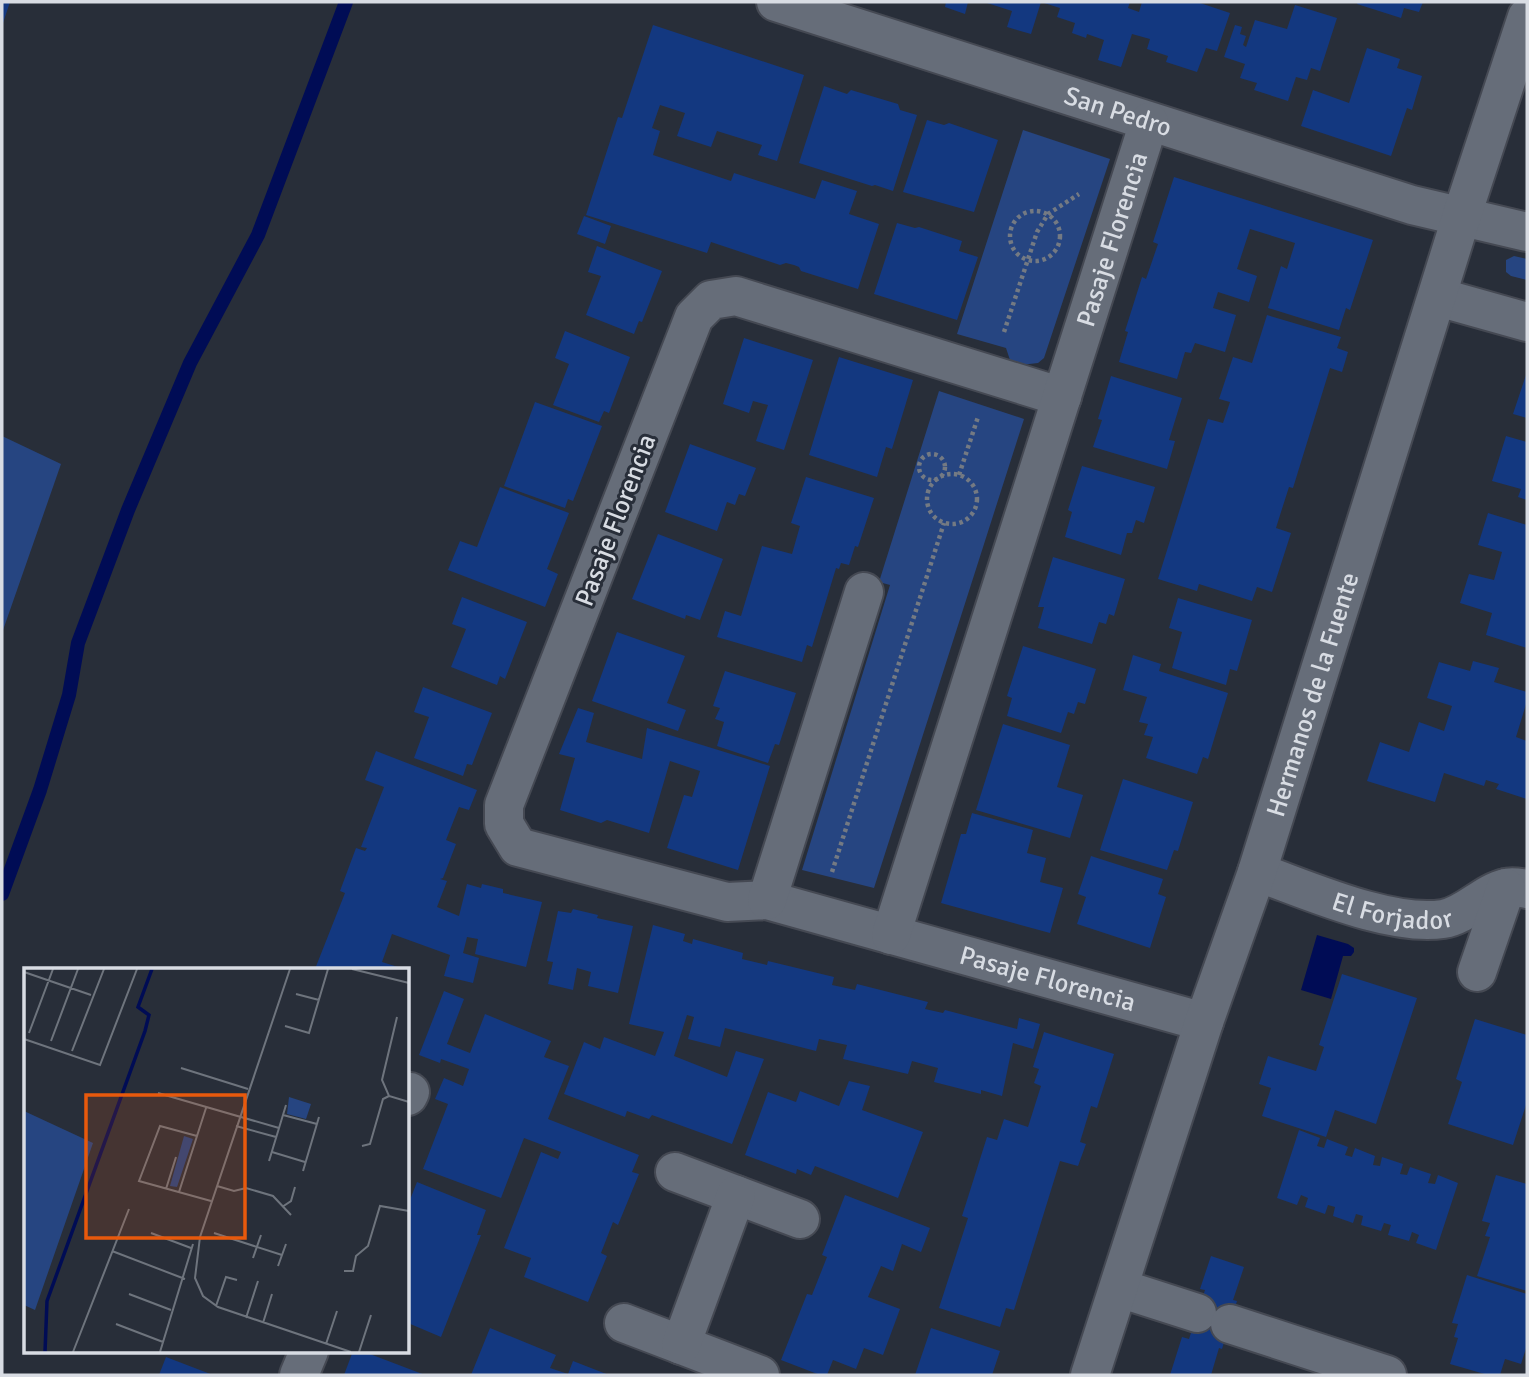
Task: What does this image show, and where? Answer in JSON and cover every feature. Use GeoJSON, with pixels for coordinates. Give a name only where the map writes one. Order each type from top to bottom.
{"type":"FeatureCollection","features":[{"type":"Feature","properties":{"kind":"street","name":"San Pedro"},"geometry":{"type":"LineString","coordinates":[[776,2],[1412,205],[1527,232]]}},
{"type":"Feature","properties":{"kind":"street","name":"Hermanos de la Fuente"},"geometry":{"type":"LineString","coordinates":[[1088,1373],[1119,1288],[1204,1023],[1256,872],[1462,215],[1527,17]]}},
{"type":"Feature","properties":{"kind":"street","name":"Pasaje Florencia"},"geometry":{"type":"LineString","coordinates":[[891,934],[1149,122]]}},
{"type":"Feature","properties":{"kind":"street","name":"Pasaje Florencia"},"geometry":{"type":"LineString","coordinates":[[1062,397],[737,296],[711,300],[694,317],[504,806],[504,824],[518,847],[727,902],[767,900],[1204,1023]]}},
{"type":"Feature","properties":{"kind":"street"},"geometry":{"type":"LineString","coordinates":[[1438,297],[1527,322]]}},
{"type":"Feature","properties":{"kind":"street"},"geometry":{"type":"LineString","coordinates":[[767,900],[864,592]]}},
{"type":"Feature","properties":{"kind":"street","name":"El Forjador"},"geometry":{"type":"LineString","coordinates":[[1256,872],[1384,916],[1419,920],[1444,919],[1460,914],[1482,899],[1517,888]]}},
{"type":"Feature","properties":{"kind":"street"},"geometry":{"type":"LineString","coordinates":[[1477,971],[1517,888]]}},
{"type":"Feature","properties":{"kind":"street"},"geometry":{"type":"LineString","coordinates":[[675,1172],[800,1219]]}},
{"type":"Feature","properties":{"kind":"street"},"geometry":{"type":"LineString","coordinates":[[681,1345],[737,1195]]}},
{"type":"Feature","properties":{"kind":"street"},"geometry":{"type":"LineString","coordinates":[[1119,1288],[1387,1375]]}},
{"type":"Feature","properties":{"kind":"street"},"geometry":{"type":"LineString","coordinates":[[624,1322],[760,1375]]}},
{"type":"Feature","properties":{"kind":"street"},"geometry":{"type":"LineString","coordinates":[[299,1375],[309,1352]]}},
{"type":"Feature","properties":{"kind":"path"},"geometry":{"type":"LineString","coordinates":[[1003,336],[1037,232],[1048,214],[1083,191]]}},
{"type":"Feature","properties":{"kind":"path"},"geometry":{"type":"LineString","coordinates":[[1038,211],[1048,214],[1058,225],[1060,233],[1056,250],[1043,260],[1027,260],[1019,256],[1010,242],[1012,226],[1022,214],[1038,211]]}},
{"type":"Feature","properties":{"kind":"path"},"geometry":{"type":"LineString","coordinates":[[959,475],[980,409]]}},
{"type":"Feature","properties":{"kind":"path"},"geometry":{"type":"LineString","coordinates":[[936,479],[924,477],[920,471],[922,458],[930,454],[941,458],[944,466],[943,473],[936,479],[928,492],[927,500],[932,514],[944,523],[962,521],[974,510],[976,493],[972,485],[959,475],[951,474],[936,479]]}},
{"type":"Feature","properties":{"kind":"path"},"geometry":{"type":"LineString","coordinates":[[829,882],[944,523]]}},
{"type":"Feature","properties":{"kind":"shaded area"},"geometry":{"type":"Polygon","coordinates":[[[1023,130],[1110,159],[1044,358],[1038,363],[1012,366],[1006,348],[957,334],[1023,130]]]}},
{"type":"Feature","properties":{"kind":"shaded area"},"geometry":{"type":"Polygon","coordinates":[[[1514,256],[1527,259],[1527,280],[1506,272],[1506,260],[1514,256]]]}},
{"type":"Feature","properties":{"kind":"shaded area"},"geometry":{"type":"Polygon","coordinates":[[[939,391],[1024,419],[874,888],[802,870],[890,585],[879,582],[939,391]]]}},
{"type":"Feature","properties":{"kind":"shaded area"},"geometry":{"type":"Polygon","coordinates":[[[2,436],[61,464],[2,633],[2,436]]]}},
{"type":"Feature","properties":{"kind":"shaded area"},"geometry":{"type":"Polygon","coordinates":[[[1317,935],[1354,948],[1351,956],[1343,956],[1331,999],[1301,990],[1317,935]]]}},
{"type":"Feature","properties":{"kind":"building"},"geometry":{"type":"Polygon","coordinates":[[[2,2],[10,2],[2,26],[2,2]]]}},
{"type":"Feature","properties":{"kind":"building"},"geometry":{"type":"Polygon","coordinates":[[[946,2],[968,2],[965,14],[945,7],[946,2]]]}},
{"type":"Feature","properties":{"kind":"building"},"geometry":{"type":"Polygon","coordinates":[[[984,2],[1041,2],[1031,34],[1007,27],[1012,11],[984,2]]]}},
{"type":"Feature","properties":{"kind":"building"},"geometry":{"type":"Polygon","coordinates":[[[1041,2],[1130,2],[1128,8],[1139,12],[1142,2],[1197,2],[1230,13],[1217,51],[1206,48],[1197,72],[1166,62],[1168,56],[1147,49],[1150,39],[1132,34],[1121,67],[1098,60],[1104,40],[1087,34],[1086,38],[1072,33],[1075,23],[1057,17],[1060,8],[1041,2]]]}},
{"type":"Feature","properties":{"kind":"building"},"geometry":{"type":"Polygon","coordinates":[[[1423,2],[1419,12],[1404,8],[1401,18],[1357,4],[1423,2]]]}},
{"type":"Feature","properties":{"kind":"building"},"geometry":{"type":"Polygon","coordinates":[[[1295,5],[1337,18],[1320,71],[1311,68],[1307,80],[1296,77],[1288,101],[1254,90],[1257,83],[1240,78],[1245,64],[1224,57],[1235,25],[1242,27],[1240,34],[1246,36],[1243,45],[1246,47],[1255,20],[1287,29],[1295,5]]]}},
{"type":"Feature","properties":{"kind":"building"},"geometry":{"type":"Polygon","coordinates":[[[653,25],[804,75],[777,161],[758,155],[762,145],[717,131],[711,147],[677,136],[685,113],[660,105],[652,128],[660,131],[653,155],[731,181],[734,173],[815,199],[822,180],[857,191],[849,214],[879,224],[858,289],[801,271],[794,265],[780,265],[711,242],[707,253],[586,215],[618,117],[622,118],[653,25]]]}},
{"type":"Feature","properties":{"kind":"building"},"geometry":{"type":"Polygon","coordinates":[[[1367,48],[1400,59],[1397,68],[1422,76],[1412,110],[1407,108],[1391,156],[1301,126],[1313,90],[1349,103],[1367,48]]]}},
{"type":"Feature","properties":{"kind":"building"},"geometry":{"type":"Polygon","coordinates":[[[824,86],[847,94],[851,90],[898,104],[900,110],[917,115],[893,191],[799,163],[824,86]]]}},
{"type":"Feature","properties":{"kind":"building"},"geometry":{"type":"Polygon","coordinates":[[[927,120],[944,125],[949,123],[998,140],[974,212],[903,192],[927,120]]]}},
{"type":"Feature","properties":{"kind":"building"},"geometry":{"type":"Polygon","coordinates":[[[1174,177],[1373,240],[1350,310],[1346,308],[1339,330],[1268,308],[1281,266],[1287,269],[1295,243],[1250,229],[1237,269],[1257,276],[1249,302],[1218,292],[1213,308],[1236,315],[1225,352],[1195,343],[1191,353],[1185,352],[1177,379],[1119,362],[1128,332],[1125,331],[1142,277],[1146,279],[1158,244],[1153,242],[1174,177]]]}},
{"type":"Feature","properties":{"kind":"building"},"geometry":{"type":"Polygon","coordinates":[[[584,216],[611,226],[605,244],[577,234],[584,216]]]}},
{"type":"Feature","properties":{"kind":"building"},"geometry":{"type":"Polygon","coordinates":[[[897,223],[962,241],[959,251],[978,257],[957,320],[874,294],[897,223]]]}},
{"type":"Feature","properties":{"kind":"building"},"geometry":{"type":"Polygon","coordinates":[[[597,246],[662,271],[642,322],[639,321],[634,334],[586,315],[601,276],[588,272],[597,246]]]}},
{"type":"Feature","properties":{"kind":"building"},"geometry":{"type":"Polygon","coordinates":[[[1267,315],[1341,337],[1337,348],[1348,352],[1342,372],[1330,368],[1293,488],[1289,487],[1281,512],[1276,528],[1291,533],[1272,592],[1257,587],[1252,601],[1199,584],[1197,591],[1158,579],[1208,419],[1223,423],[1230,402],[1219,399],[1233,357],[1252,363],[1267,315]]]}},
{"type":"Feature","properties":{"kind":"building"},"geometry":{"type":"Polygon","coordinates":[[[565,331],[630,357],[609,413],[604,411],[599,422],[553,405],[569,364],[555,358],[565,331]]]}},
{"type":"Feature","properties":{"kind":"building"},"geometry":{"type":"Polygon","coordinates":[[[744,338],[813,360],[784,450],[756,441],[768,405],[753,401],[749,413],[723,404],[744,338]]]}},
{"type":"Feature","properties":{"kind":"building"},"geometry":{"type":"Polygon","coordinates":[[[839,357],[913,380],[892,449],[886,447],[877,477],[809,455],[839,357]]]}},
{"type":"Feature","properties":{"kind":"building"},"geometry":{"type":"Polygon","coordinates":[[[1527,372],[1527,418],[1513,414],[1527,372]]]}},
{"type":"Feature","properties":{"kind":"building"},"geometry":{"type":"Polygon","coordinates":[[[1111,376],[1182,398],[1169,440],[1175,441],[1167,469],[1093,447],[1111,376]]]}},
{"type":"Feature","properties":{"kind":"building"},"geometry":{"type":"Polygon","coordinates":[[[535,402],[602,426],[573,501],[568,499],[565,508],[504,486],[535,402]]]}},
{"type":"Feature","properties":{"kind":"building"},"geometry":{"type":"Polygon","coordinates":[[[1506,436],[1527,442],[1527,500],[1518,497],[1521,489],[1492,481],[1506,436]]]}},
{"type":"Feature","properties":{"kind":"building"},"geometry":{"type":"Polygon","coordinates":[[[690,444],[756,468],[745,496],[739,494],[735,505],[727,502],[717,531],[665,512],[690,444]]]}},
{"type":"Feature","properties":{"kind":"building"},"geometry":{"type":"Polygon","coordinates":[[[1082,466],[1155,487],[1144,523],[1136,520],[1132,533],[1127,533],[1121,555],[1065,537],[1072,512],[1068,510],[1082,466]]]}},
{"type":"Feature","properties":{"kind":"building"},"geometry":{"type":"Polygon","coordinates":[[[806,477],[874,498],[858,547],[855,546],[849,565],[841,563],[839,569],[836,568],[812,647],[807,645],[802,662],[717,637],[725,611],[741,616],[762,546],[792,554],[800,526],[791,523],[806,477]]]}},
{"type":"Feature","properties":{"kind":"building"},"geometry":{"type":"Polygon","coordinates":[[[500,487],[569,513],[547,569],[558,574],[545,607],[448,570],[460,541],[477,547],[500,487]]]}},
{"type":"Feature","properties":{"kind":"building"},"geometry":{"type":"Polygon","coordinates":[[[1488,513],[1527,525],[1527,648],[1486,635],[1492,613],[1460,603],[1469,574],[1494,580],[1502,552],[1478,545],[1488,513]]]}},
{"type":"Feature","properties":{"kind":"building"},"geometry":{"type":"Polygon","coordinates":[[[658,534],[723,559],[700,620],[686,615],[685,619],[632,599],[658,534]]]}},
{"type":"Feature","properties":{"kind":"building"},"geometry":{"type":"Polygon","coordinates":[[[1053,557],[1125,579],[1114,616],[1109,614],[1106,624],[1099,622],[1092,644],[1038,628],[1044,607],[1038,607],[1053,557]]]}},
{"type":"Feature","properties":{"kind":"building"},"geometry":{"type":"Polygon","coordinates":[[[462,597],[527,622],[505,679],[500,676],[497,685],[451,667],[466,629],[452,624],[462,597]]]}},
{"type":"Feature","properties":{"kind":"building"},"geometry":{"type":"Polygon","coordinates":[[[1178,598],[1252,620],[1237,671],[1230,669],[1226,685],[1172,668],[1182,632],[1169,628],[1178,598]]]}},
{"type":"Feature","properties":{"kind":"building"},"geometry":{"type":"Polygon","coordinates":[[[617,632],[685,656],[667,703],[686,710],[678,731],[592,701],[617,632]]]}},
{"type":"Feature","properties":{"kind":"building"},"geometry":{"type":"Polygon","coordinates":[[[1023,646],[1096,669],[1085,704],[1078,702],[1074,714],[1068,712],[1061,733],[1007,716],[1012,698],[1007,696],[1023,646]]]}},
{"type":"Feature","properties":{"kind":"building"},"geometry":{"type":"Polygon","coordinates":[[[1133,655],[1161,664],[1159,671],[1228,693],[1208,759],[1203,757],[1197,774],[1146,758],[1153,737],[1144,735],[1148,724],[1139,722],[1147,697],[1123,690],[1133,655]]]}},
{"type":"Feature","properties":{"kind":"building"},"geometry":{"type":"Polygon","coordinates":[[[1473,661],[1499,668],[1494,682],[1527,692],[1527,701],[1516,737],[1527,741],[1527,799],[1496,789],[1499,784],[1486,780],[1484,786],[1444,773],[1435,802],[1367,781],[1380,742],[1409,752],[1419,722],[1444,731],[1452,706],[1427,698],[1439,662],[1470,671],[1473,661]]]}},
{"type":"Feature","properties":{"kind":"building"},"geometry":{"type":"Polygon","coordinates":[[[725,671],[796,693],[779,745],[775,744],[768,763],[717,746],[724,722],[715,719],[720,708],[713,706],[725,671]]]}},
{"type":"Feature","properties":{"kind":"building"},"geometry":{"type":"Polygon","coordinates":[[[423,687],[492,713],[472,765],[467,764],[463,776],[414,758],[429,717],[414,712],[423,687]]]}},
{"type":"Feature","properties":{"kind":"building"},"geometry":{"type":"Polygon","coordinates":[[[578,708],[594,713],[586,742],[642,759],[647,728],[770,766],[738,870],[667,848],[684,795],[692,797],[700,771],[670,761],[649,833],[607,820],[601,823],[560,810],[575,758],[559,754],[578,708]]]}},
{"type":"Feature","properties":{"kind":"building"},"geometry":{"type":"Polygon","coordinates":[[[1003,724],[1070,745],[1057,787],[1083,795],[1070,838],[976,810],[1003,724]]]}},
{"type":"Feature","properties":{"kind":"building"},"geometry":{"type":"Polygon","coordinates":[[[376,751],[477,790],[469,810],[459,807],[446,840],[456,844],[443,878],[440,879],[447,881],[437,907],[459,916],[467,884],[503,889],[503,893],[542,902],[526,967],[475,954],[478,939],[467,937],[463,953],[479,958],[473,983],[444,976],[450,955],[392,934],[382,962],[398,968],[315,968],[345,893],[340,891],[356,848],[365,851],[367,848],[361,847],[384,787],[365,780],[376,751]]]}},
{"type":"Feature","properties":{"kind":"building"},"geometry":{"type":"Polygon","coordinates":[[[1123,779],[1193,802],[1178,851],[1174,850],[1167,870],[1100,850],[1123,779]]]}},
{"type":"Feature","properties":{"kind":"building"},"geometry":{"type":"Polygon","coordinates":[[[972,813],[1033,830],[1027,853],[1046,858],[1040,882],[1063,888],[1050,933],[941,903],[961,834],[966,834],[972,813]]]}},
{"type":"Feature","properties":{"kind":"building"},"geometry":{"type":"Polygon","coordinates":[[[1091,856],[1163,879],[1158,894],[1166,897],[1150,948],[1077,924],[1086,897],[1078,894],[1091,856]]]}},
{"type":"Feature","properties":{"kind":"building"},"geometry":{"type":"Polygon","coordinates":[[[573,909],[598,915],[597,918],[633,926],[618,993],[588,986],[591,972],[577,968],[573,990],[548,984],[553,962],[547,961],[558,911],[571,913],[573,909]]]}},
{"type":"Feature","properties":{"kind":"building"},"geometry":{"type":"Polygon","coordinates":[[[653,925],[685,934],[683,941],[692,944],[693,939],[743,953],[742,959],[767,965],[768,961],[834,977],[832,985],[855,990],[857,984],[928,1002],[925,1009],[943,1013],[945,1010],[1017,1029],[1019,1018],[1040,1024],[1033,1049],[1013,1043],[1002,1096],[981,1090],[981,1094],[934,1082],[938,1068],[912,1061],[908,1074],[843,1059],[847,1045],[819,1039],[816,1051],[725,1028],[720,1047],[688,1039],[694,1017],[687,1015],[674,1056],[727,1077],[736,1051],[764,1059],[732,1144],[652,1115],[649,1119],[627,1111],[625,1117],[564,1094],[584,1042],[600,1049],[604,1037],[655,1056],[664,1032],[629,1024],[653,925]]]}},
{"type":"Feature","properties":{"kind":"building"},"geometry":{"type":"Polygon","coordinates":[[[1342,974],[1417,998],[1376,1124],[1335,1110],[1326,1137],[1262,1116],[1271,1088],[1259,1084],[1268,1056],[1316,1071],[1324,1047],[1319,1045],[1342,974]]]}},
{"type":"Feature","properties":{"kind":"building"},"geometry":{"type":"Polygon","coordinates":[[[444,991],[464,999],[447,1044],[470,1053],[485,1014],[551,1041],[544,1057],[569,1066],[548,1119],[639,1155],[632,1172],[639,1174],[618,1225],[613,1222],[601,1253],[607,1256],[588,1302],[524,1277],[531,1258],[504,1248],[541,1152],[558,1159],[561,1152],[524,1138],[501,1198],[423,1169],[448,1104],[435,1099],[444,1078],[463,1086],[469,1069],[419,1055],[444,991]]]}},
{"type":"Feature","properties":{"kind":"building"},"geometry":{"type":"Polygon","coordinates":[[[1475,1019],[1527,1035],[1527,1102],[1513,1145],[1448,1124],[1462,1082],[1456,1079],[1475,1019]]]}},
{"type":"Feature","properties":{"kind":"building"},"geometry":{"type":"Polygon","coordinates":[[[1044,1032],[1114,1054],[1097,1108],[1091,1106],[1080,1142],[1086,1144],[1078,1166],[1060,1161],[1014,1310],[1006,1308],[1000,1327],[939,1308],[968,1218],[962,1216],[987,1137],[997,1140],[1004,1119],[1028,1127],[1041,1086],[1034,1083],[1039,1069],[1033,1067],[1044,1032]]]}},
{"type":"Feature","properties":{"kind":"building"},"geometry":{"type":"Polygon","coordinates":[[[849,1081],[870,1086],[862,1110],[923,1132],[898,1198],[815,1166],[811,1175],[797,1169],[796,1174],[745,1155],[768,1092],[796,1102],[800,1091],[839,1106],[849,1081]]]}},
{"type":"Feature","properties":{"kind":"building"},"geometry":{"type":"Polygon","coordinates":[[[1299,1130],[1320,1138],[1317,1146],[1324,1148],[1327,1139],[1348,1147],[1345,1155],[1352,1157],[1355,1148],[1375,1156],[1373,1165],[1380,1166],[1382,1157],[1403,1164],[1400,1174],[1407,1175],[1410,1167],[1431,1174],[1428,1183],[1435,1184],[1438,1175],[1458,1183],[1436,1250],[1416,1243],[1419,1235],[1412,1232],[1409,1241],[1388,1235],[1391,1225],[1384,1223],[1381,1231],[1361,1225],[1363,1216],[1356,1214],[1353,1223],[1333,1216],[1335,1207],[1328,1205],[1325,1214],[1305,1207],[1308,1198],[1301,1195],[1297,1205],[1277,1198],[1299,1130]]]}},
{"type":"Feature","properties":{"kind":"building"},"geometry":{"type":"Polygon","coordinates":[[[1496,1175],[1527,1184],[1527,1291],[1477,1276],[1490,1237],[1485,1236],[1490,1223],[1482,1221],[1496,1175]]]}},
{"type":"Feature","properties":{"kind":"building"},"geometry":{"type":"Polygon","coordinates":[[[417,1182],[486,1210],[477,1235],[481,1235],[441,1337],[410,1324],[410,1200],[417,1182]]]}},
{"type":"Feature","properties":{"kind":"building"},"geometry":{"type":"Polygon","coordinates":[[[845,1195],[930,1228],[921,1252],[902,1244],[893,1271],[881,1266],[868,1297],[900,1309],[883,1355],[864,1348],[856,1369],[833,1360],[827,1375],[820,1375],[781,1360],[807,1294],[812,1295],[827,1257],[822,1255],[845,1195]]]}},
{"type":"Feature","properties":{"kind":"building"},"geometry":{"type":"Polygon","coordinates":[[[1211,1256],[1244,1267],[1222,1349],[1219,1348],[1211,1375],[1170,1375],[1182,1337],[1189,1339],[1205,1290],[1200,1289],[1211,1256]]]}},
{"type":"Feature","properties":{"kind":"building"},"geometry":{"type":"Polygon","coordinates":[[[1467,1275],[1527,1294],[1527,1345],[1521,1364],[1505,1359],[1500,1375],[1488,1375],[1450,1364],[1458,1338],[1454,1337],[1458,1324],[1452,1323],[1467,1275]]]}},
{"type":"Feature","properties":{"kind":"building"},"geometry":{"type":"Polygon","coordinates":[[[490,1328],[556,1355],[550,1368],[568,1374],[573,1361],[609,1375],[471,1375],[490,1328]]]}},
{"type":"Feature","properties":{"kind":"building"},"geometry":{"type":"Polygon","coordinates":[[[931,1328],[1000,1351],[992,1375],[915,1375],[931,1328]]]}},
{"type":"Feature","properties":{"kind":"building"},"geometry":{"type":"Polygon","coordinates":[[[353,1352],[365,1352],[425,1375],[344,1375],[353,1352]]]}},
{"type":"Feature","properties":{"kind":"building"},"geometry":{"type":"Polygon","coordinates":[[[166,1357],[213,1375],[159,1375],[166,1357]]]}},
{"type":"Feature","properties":{"kind":"waterway"},"geometry":{"type":"LineString","coordinates":[[2,894],[40,790],[69,695],[78,643],[128,510],[190,363],[258,235],[346,2]]}}]}
